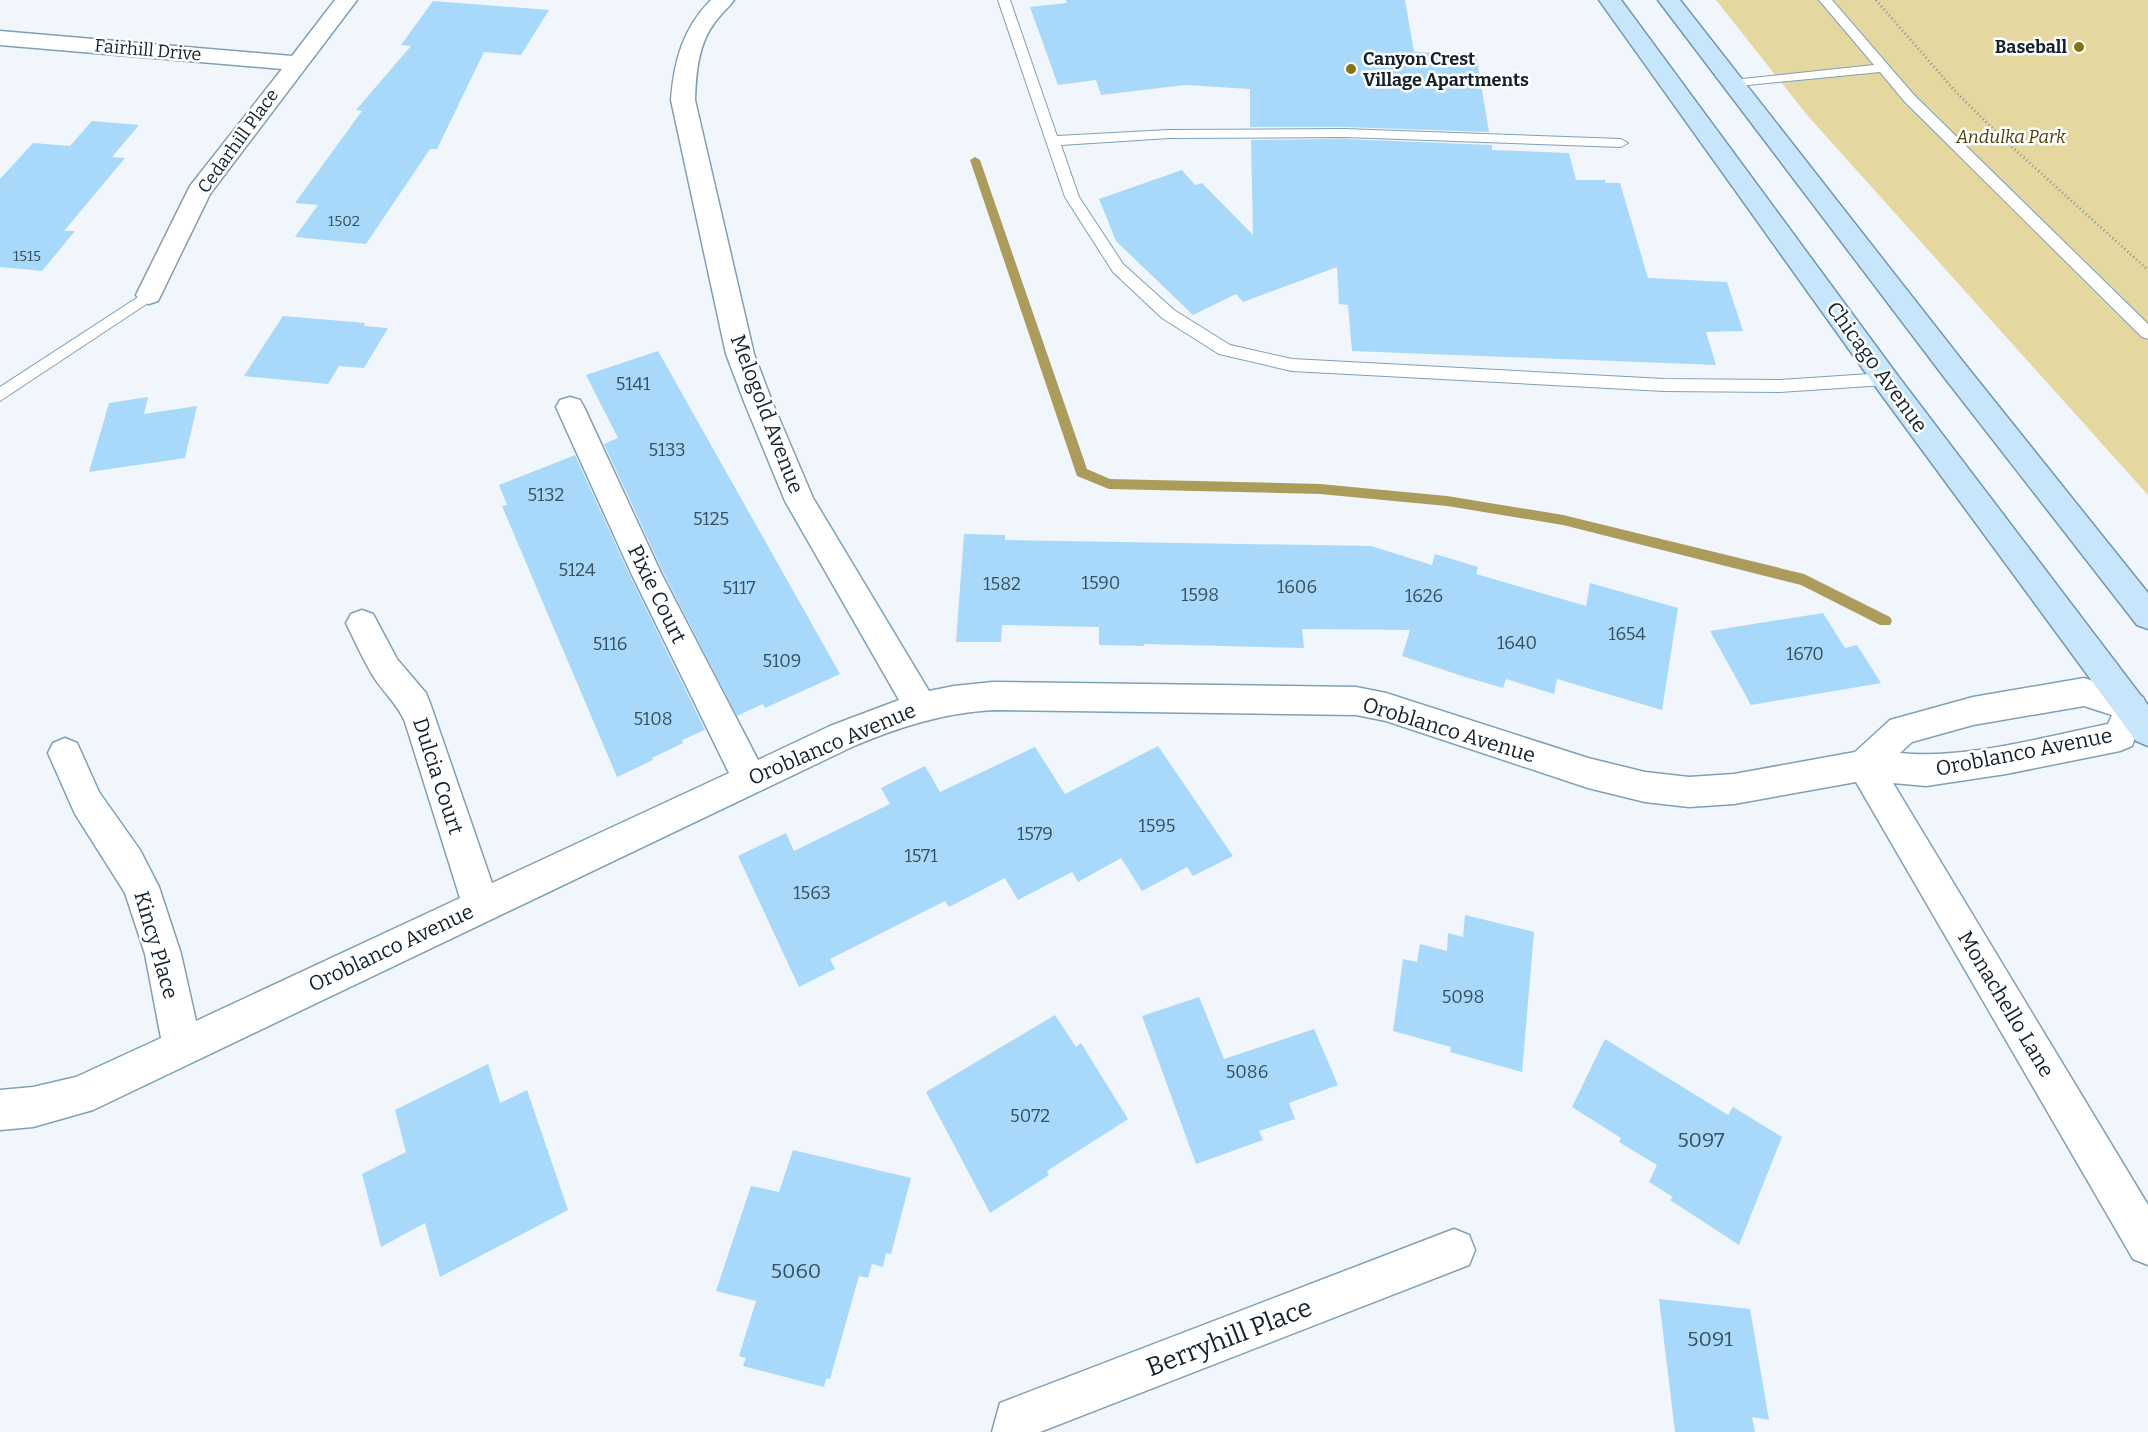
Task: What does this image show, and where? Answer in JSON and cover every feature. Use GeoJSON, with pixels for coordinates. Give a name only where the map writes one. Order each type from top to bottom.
{"type":"FeatureCollection","features":[{"type":"Feature","properties":{"kind":"main road","name":"Chicago Avenue"},"geometry":{"type":"LineString","coordinates":[[1610,0],[1885,379],[2139,719]]}},
{"type":"Feature","properties":{"kind":"main road"},"geometry":{"type":"LineString","coordinates":[[1669,0],[2148,616]]}},
{"type":"Feature","properties":{"kind":"street","name":"Cedarhill Place"},"geometry":{"type":"LineString","coordinates":[[149,295],[199,192],[346,0]]}},
{"type":"Feature","properties":{"kind":"street","name":"Melogold Avenue"},"geometry":{"type":"LineString","coordinates":[[723,0],[707,15],[695,35],[684,69],[683,100],[740,354],[800,501],[920,706]]}},
{"type":"Feature","properties":{"kind":"street","name":"Fairhill Drive"},"geometry":{"type":"LineString","coordinates":[[0,38],[296,63]]}},
{"type":"Feature","properties":{"kind":"street","name":"Pixie Court"},"geometry":{"type":"LineString","coordinates":[[570,407],[646,575],[750,779]]}},
{"type":"Feature","properties":{"kind":"street","name":"Dulcia Court"},"geometry":{"type":"LineString","coordinates":[[362,623],[386,669],[414,703],[481,906]]}},
{"type":"Feature","properties":{"kind":"street","name":"Oroblanco Avenue"},"geometry":{"type":"LineString","coordinates":[[0,1110],[33,1107],[79,1096],[842,736],[920,706],[970,697],[993,696],[1356,701],[1386,707],[1588,773],[1645,787],[1689,792],[1734,789],[1863,765],[1926,771],[2006,759],[2120,736],[2139,719],[2084,692],[1973,711],[1902,730],[1863,765]]}},
{"type":"Feature","properties":{"kind":"street","name":"Kincy Place"},"geometry":{"type":"LineString","coordinates":[[65,753],[87,803],[141,887],[164,954],[183,1047]]}},
{"type":"Feature","properties":{"kind":"street","name":"Monachello Lane"},"geometry":{"type":"LineString","coordinates":[[1863,765],[2148,1244]]}},
{"type":"Feature","properties":{"kind":"street","name":"Berryhill Place"},"geometry":{"type":"LineString","coordinates":[[1014,1432],[1016,1419],[1454,1250]]}},
{"type":"Feature","properties":{"kind":"lane"},"geometry":{"type":"LineString","coordinates":[[1004,0],[1072,197],[1118,268],[1168,314],[1225,350],[1292,365],[1664,385],[1780,386],[1885,379]]}},
{"type":"Feature","properties":{"kind":"lane"},"geometry":{"type":"LineString","coordinates":[[1825,0],[1909,98],[2148,333]]}},
{"type":"Feature","properties":{"kind":"lane"},"geometry":{"type":"LineString","coordinates":[[1733,84],[1884,68]]}},
{"type":"Feature","properties":{"kind":"lane"},"geometry":{"type":"LineString","coordinates":[[1052,141],[1169,134],[1344,133],[1621,144]]}},
{"type":"Feature","properties":{"kind":"lane"},"geometry":{"type":"LineString","coordinates":[[0,395],[149,295]]}},
{"type":"Feature","properties":{"kind":"path"},"geometry":{"type":"LineString","coordinates":[[1876,0],[1956,92],[2002,138],[2148,270]]}},
{"type":"Feature","properties":{"kind":"green space","name":"Andulka Park"},"geometry":{"type":"Polygon","coordinates":[[[1716,0],[2148,0],[2148,495],[1807,115],[1716,0]]]}},
{"type":"Feature","properties":{"kind":"building"},"geometry":{"type":"Polygon","coordinates":[[[1066,0],[1405,0],[1414,52],[1476,54],[1489,132],[1344,127],[1250,127],[1250,89],[1185,85],[1101,95],[1096,80],[1058,85],[1030,7],[1067,3],[1066,0]]]}},
{"type":"Feature","properties":{"kind":"building"},"geometry":{"type":"Polygon","coordinates":[[[433,1],[549,10],[521,55],[484,52],[437,149],[430,149],[366,244],[295,237],[318,205],[295,203],[362,111],[356,110],[411,46],[401,45],[433,1]]]}},
{"type":"Feature","properties":{"kind":"building"},"geometry":{"type":"Polygon","coordinates":[[[92,121],[139,125],[112,157],[125,158],[64,231],[75,231],[42,271],[0,267],[0,179],[33,143],[70,146],[92,121]]]}},
{"type":"Feature","properties":{"kind":"building"},"geometry":{"type":"Polygon","coordinates":[[[1344,139],[1492,145],[1492,150],[1569,153],[1576,180],[1605,180],[1605,183],[1620,183],[1648,278],[1727,282],[1743,331],[1706,332],[1716,365],[1352,351],[1348,305],[1339,304],[1337,267],[1243,302],[1236,294],[1193,315],[1116,241],[1099,199],[1182,170],[1195,185],[1202,183],[1253,235],[1251,140],[1344,139]]]}},
{"type":"Feature","properties":{"kind":"building"},"geometry":{"type":"Polygon","coordinates":[[[283,316],[365,323],[364,326],[388,328],[364,368],[339,366],[328,384],[244,376],[283,316]]]}},
{"type":"Feature","properties":{"kind":"building"},"geometry":{"type":"Polygon","coordinates":[[[658,351],[840,674],[765,708],[763,704],[737,716],[664,574],[604,444],[618,438],[586,375],[658,351]]]}},
{"type":"Feature","properties":{"kind":"building"},"geometry":{"type":"Polygon","coordinates":[[[148,397],[144,414],[197,406],[185,458],[89,472],[109,403],[148,397]]]}},
{"type":"Feature","properties":{"kind":"building"},"geometry":{"type":"Polygon","coordinates":[[[575,455],[630,576],[705,730],[682,740],[683,743],[617,777],[502,506],[507,505],[499,485],[575,455]]]}},
{"type":"Feature","properties":{"kind":"building"},"geometry":{"type":"Polygon","coordinates":[[[964,534],[1005,535],[1005,540],[1371,546],[1432,565],[1435,554],[1478,567],[1476,574],[1586,606],[1590,583],[1678,608],[1662,710],[1557,679],[1554,694],[1506,679],[1503,688],[1462,676],[1402,656],[1410,630],[1302,629],[1304,648],[1099,645],[1099,627],[1002,625],[1001,642],[956,642],[964,534]]]}},
{"type":"Feature","properties":{"kind":"building"},"geometry":{"type":"Polygon","coordinates":[[[1823,613],[1845,648],[1857,645],[1881,683],[1751,705],[1710,631],[1823,613]]]}},
{"type":"Feature","properties":{"kind":"building"},"geometry":{"type":"Polygon","coordinates":[[[1158,746],[1233,856],[1193,876],[1187,867],[1142,891],[1121,858],[1078,882],[1072,872],[1018,900],[1005,878],[949,907],[945,901],[830,959],[835,969],[799,987],[738,856],[786,833],[794,851],[890,804],[881,788],[925,766],[940,792],[1035,747],[1065,794],[1158,746]]]}},
{"type":"Feature","properties":{"kind":"building"},"geometry":{"type":"Polygon","coordinates":[[[1465,915],[1534,932],[1522,1072],[1450,1052],[1451,1047],[1393,1031],[1403,959],[1417,962],[1420,944],[1447,951],[1448,933],[1463,937],[1465,915]]]}},
{"type":"Feature","properties":{"kind":"building"},"geometry":{"type":"Polygon","coordinates":[[[1199,997],[1224,1059],[1314,1029],[1338,1085],[1289,1103],[1295,1119],[1259,1131],[1263,1140],[1196,1164],[1142,1016],[1199,997]]]}},
{"type":"Feature","properties":{"kind":"building"},"geometry":{"type":"Polygon","coordinates":[[[1055,1015],[1076,1047],[1081,1043],[1128,1119],[1047,1171],[1049,1175],[990,1213],[926,1092],[1055,1015]]]}},
{"type":"Feature","properties":{"kind":"building"},"geometry":{"type":"Polygon","coordinates":[[[1605,1039],[1728,1115],[1733,1107],[1782,1137],[1739,1245],[1670,1200],[1673,1197],[1649,1182],[1657,1165],[1619,1142],[1621,1138],[1572,1107],[1605,1039]]]}},
{"type":"Feature","properties":{"kind":"building"},"geometry":{"type":"Polygon","coordinates":[[[488,1064],[500,1103],[527,1090],[568,1210],[440,1277],[425,1223],[381,1247],[362,1174],[406,1152],[395,1110],[488,1064]]]}},
{"type":"Feature","properties":{"kind":"building"},"geometry":{"type":"Polygon","coordinates":[[[793,1150],[911,1178],[891,1254],[886,1253],[883,1267],[872,1264],[868,1278],[859,1276],[830,1379],[826,1378],[824,1387],[743,1366],[746,1358],[739,1356],[756,1301],[716,1291],[751,1186],[779,1192],[793,1150]]]}},
{"type":"Feature","properties":{"kind":"building"},"geometry":{"type":"Polygon","coordinates":[[[1659,1299],[1750,1309],[1769,1420],[1752,1417],[1755,1432],[1675,1432],[1659,1299]]]}},
{"type":"Feature","properties":{"kind":"waterway"},"geometry":{"type":"LineString","coordinates":[[975,160],[1082,472],[1109,484],[1320,489],[1447,501],[1563,520],[1804,580],[1885,621]]}},
{"type":"Feature","properties":{"kind":"place","name":"Baseball"},"geometry":{"type":"Point","coordinates":[2079,47]}},
{"type":"Feature","properties":{"kind":"place","name":"Canyon Crest Village Apartments"},"geometry":{"type":"Point","coordinates":[1351,69]}}]}
